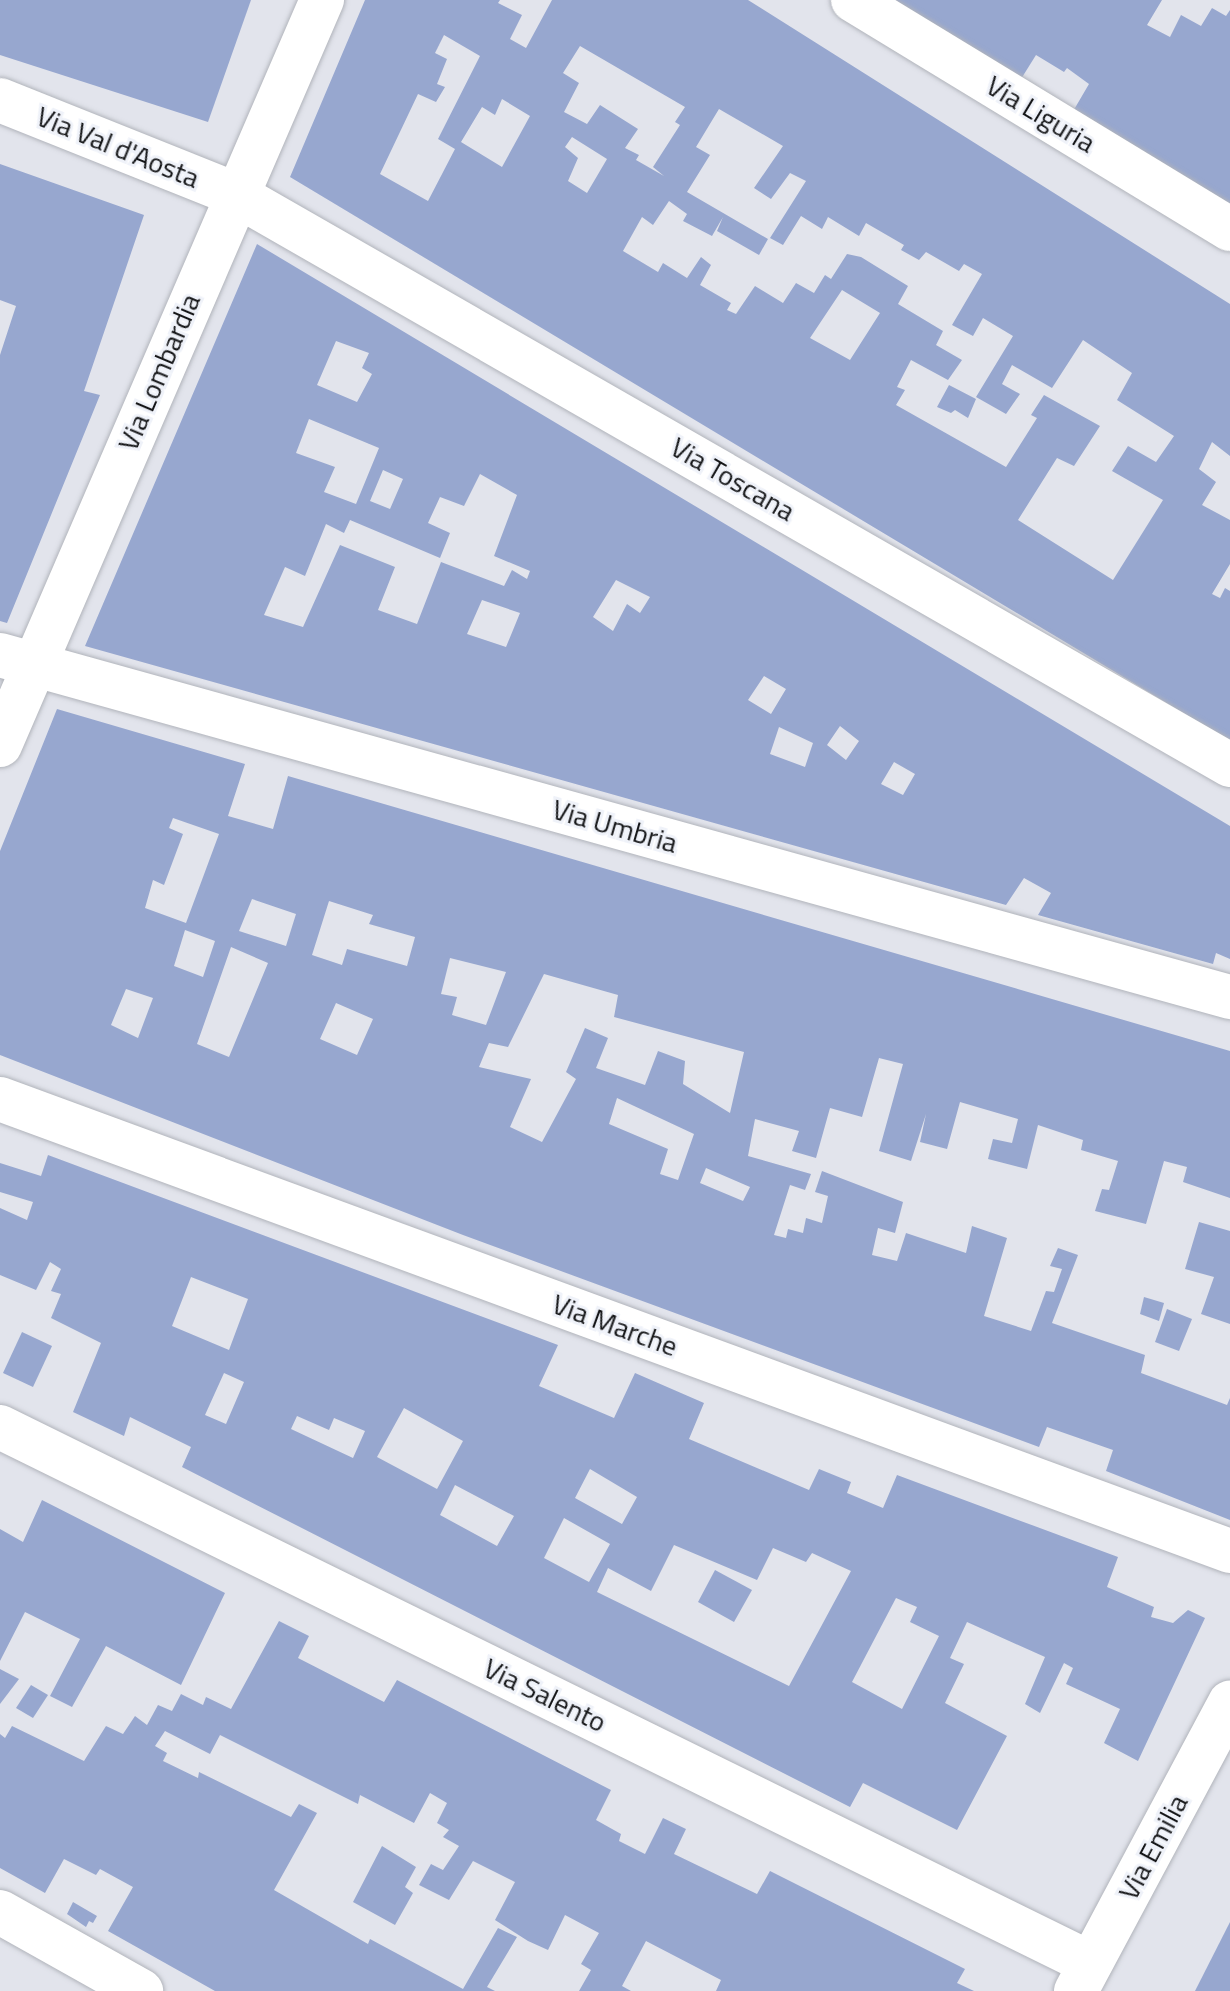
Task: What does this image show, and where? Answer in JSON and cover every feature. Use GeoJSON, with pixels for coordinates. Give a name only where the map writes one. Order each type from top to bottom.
{"type":"FeatureCollection","features":[{"type":"Feature","properties":{"kind":"street","name":"Via Lombardia"},"geometry":{"type":"LineString","coordinates":[[0,745],[16,660],[235,194],[322,0]]}},
{"type":"Feature","properties":{"kind":"street","name":"Via Liguria"},"geometry":{"type":"LineString","coordinates":[[853,0],[1230,229]]}},
{"type":"Feature","properties":{"kind":"street","name":"Via Val d'Aosta"},"geometry":{"type":"LineString","coordinates":[[0,100],[235,194]]}},
{"type":"Feature","properties":{"kind":"street","name":"Via Toscana"},"geometry":{"type":"LineString","coordinates":[[235,194],[1230,765]]}},
{"type":"Feature","properties":{"kind":"street","name":"Via Umbria"},"geometry":{"type":"LineString","coordinates":[[16,660],[1230,997]]}},
{"type":"Feature","properties":{"kind":"street","name":"Via Marche"},"geometry":{"type":"LineString","coordinates":[[0,1099],[1230,1551]]}},
{"type":"Feature","properties":{"kind":"street","name":"Via Salento"},"geometry":{"type":"LineString","coordinates":[[0,1427],[1083,1977]]}},
{"type":"Feature","properties":{"kind":"street","name":"Via Emilia"},"geometry":{"type":"LineString","coordinates":[[1083,1977],[1230,1703]]}},
{"type":"Feature","properties":{"kind":"street"},"geometry":{"type":"LineString","coordinates":[[0,1912],[141,1991]]}},
{"type":"Feature","properties":{"kind":"building"},"geometry":{"type":"Polygon","coordinates":[[[0,0],[251,0],[208,122],[0,55],[0,0]]]}},
{"type":"Feature","properties":{"kind":"building"},"geometry":{"type":"Polygon","coordinates":[[[365,0],[500,0],[498,3],[522,15],[510,39],[526,48],[552,0],[748,0],[1230,304],[1230,456],[1212,442],[1199,469],[1216,482],[1202,505],[1230,520],[1230,564],[1212,594],[1220,598],[1225,588],[1230,591],[1230,741],[290,177],[365,0]],[[444,35],[435,53],[447,59],[437,84],[445,87],[436,102],[418,94],[380,174],[428,201],[455,149],[438,139],[480,56],[444,35]],[[580,46],[563,73],[579,83],[564,112],[587,124],[600,105],[638,129],[625,148],[639,155],[636,160],[664,176],[653,167],[680,125],[675,122],[685,107],[580,46]],[[502,99],[495,115],[482,107],[461,142],[502,167],[530,116],[502,99]],[[719,109],[696,147],[710,155],[687,192],[768,239],[759,255],[717,231],[723,217],[712,236],[683,221],[687,214],[669,201],[653,225],[642,217],[623,251],[658,272],[663,263],[687,278],[701,257],[711,265],[700,285],[731,303],[727,310],[736,314],[755,286],[783,303],[796,283],[814,293],[825,275],[831,279],[847,254],[861,257],[908,286],[898,304],[943,331],[936,345],[962,360],[948,380],[911,360],[897,387],[905,390],[896,405],[1006,467],[1037,418],[1031,415],[1044,395],[1100,426],[1074,466],[1057,458],[1018,520],[1113,580],[1163,500],[1112,471],[1128,446],[1156,462],[1174,436],[1117,400],[1132,373],[1083,340],[1052,388],[1012,365],[1002,384],[1020,394],[1006,414],[976,397],[1013,336],[983,318],[973,336],[952,325],[982,274],[964,264],[959,271],[926,252],[919,260],[901,250],[904,245],[866,223],[859,236],[828,217],[822,229],[801,216],[783,245],[770,238],[806,181],[790,173],[771,199],[754,188],[783,146],[719,109]],[[572,137],[565,147],[578,158],[568,181],[587,193],[607,159],[572,137]],[[842,290],[810,338],[850,360],[880,313],[842,290]]]}},
{"type":"Feature","properties":{"kind":"building"},"geometry":{"type":"Polygon","coordinates":[[[895,0],[1162,0],[1147,25],[1170,37],[1181,15],[1201,26],[1212,8],[1226,16],[1230,10],[1230,211],[1072,113],[1089,84],[1067,68],[1064,72],[1036,55],[1021,79],[895,0]]]}},
{"type":"Feature","properties":{"kind":"building"},"geometry":{"type":"Polygon","coordinates":[[[0,164],[144,215],[84,391],[100,395],[7,623],[0,621],[0,355],[16,306],[0,300],[0,164]]]}},
{"type":"Feature","properties":{"kind":"building"},"geometry":{"type":"Polygon","coordinates":[[[257,244],[1230,826],[1230,959],[1216,953],[1213,964],[1038,915],[1051,893],[1024,878],[1006,905],[85,646],[257,244]],[[336,341],[317,385],[357,402],[372,374],[362,368],[369,353],[336,341]],[[309,419],[296,453],[335,467],[324,492],[356,504],[379,448],[309,419]],[[383,470],[370,501],[390,509],[403,479],[383,470]],[[480,474],[464,506],[440,497],[428,523],[450,533],[440,558],[350,520],[344,533],[326,524],[305,576],[285,567],[264,615],[303,627],[340,545],[395,567],[378,610],[417,624],[441,562],[504,586],[512,570],[527,579],[530,571],[494,556],[517,495],[480,474]],[[616,580],[593,617],[613,631],[627,604],[640,613],[650,597],[616,580]],[[482,600],[467,634],[506,647],[520,613],[482,600]],[[764,676],[748,700],[771,714],[786,689],[764,676]],[[840,726],[827,745],[846,760],[859,741],[840,726]],[[779,727],[770,754],[805,767],[813,743],[779,727]],[[894,762],[881,784],[903,795],[915,774],[894,762]]]}},
{"type":"Feature","properties":{"kind":"building"},"geometry":{"type":"Polygon","coordinates":[[[949,385],[976,399],[968,418],[955,410],[951,413],[937,407],[949,385]]]}},
{"type":"Feature","properties":{"kind":"building"},"geometry":{"type":"Polygon","coordinates":[[[57,709],[245,764],[228,816],[273,829],[288,776],[1230,1051],[1230,1198],[1183,1182],[1187,1167],[1164,1161],[1146,1224],[1095,1211],[1102,1189],[1109,1190],[1118,1161],[1081,1150],[1083,1140],[1038,1125],[1027,1169],[988,1159],[993,1139],[1012,1143],[1018,1119],[960,1102],[947,1149],[920,1142],[926,1114],[911,1161],[879,1151],[903,1064],[879,1058],[862,1117],[830,1108],[816,1158],[792,1151],[799,1131],[755,1119],[748,1156],[811,1174],[805,1190],[790,1185],[774,1235],[786,1238],[788,1229],[803,1233],[806,1218],[822,1223],[828,1196],[815,1192],[822,1171],[903,1202],[895,1233],[878,1228],[872,1255],[897,1261],[906,1233],[966,1253],[972,1226],[1007,1238],[984,1316],[1031,1331],[1046,1291],[1054,1292],[1062,1269],[1050,1266],[1058,1248],[1078,1255],[1052,1323],[1145,1355],[1141,1373],[1227,1405],[1230,1398],[1230,1520],[1106,1471],[1113,1450],[1047,1427],[1039,1447],[463,1235],[0,1055],[0,851],[57,709]],[[173,818],[169,828],[183,834],[164,885],[153,880],[145,908],[186,923],[219,834],[173,818]],[[252,899],[239,931],[286,946],[296,914],[252,899]],[[329,901],[312,955],[342,965],[347,949],[407,966],[415,937],[369,924],[373,915],[329,901]],[[185,930],[174,966],[203,977],[215,941],[185,930]],[[231,947],[197,1044],[229,1057],[268,963],[231,947]],[[450,958],[441,994],[457,997],[452,1015],[486,1025],[506,972],[450,958]],[[544,974],[508,1047],[489,1043],[479,1067],[531,1079],[510,1127],[542,1142],[576,1079],[566,1072],[585,1028],[608,1038],[596,1068],[645,1085],[658,1051],[685,1061],[683,1084],[730,1113],[744,1052],[614,1017],[618,995],[544,974]],[[126,989],[111,1025],[138,1038],[153,998],[126,989]],[[336,1003],[320,1039],[357,1055],[373,1019],[336,1003]],[[617,1098],[609,1124],[668,1149],[660,1174],[678,1180],[694,1134],[617,1098]],[[706,1168],[700,1183],[743,1201],[750,1187],[706,1168]]]}},
{"type":"Feature","properties":{"kind":"building"},"geometry":{"type":"Polygon","coordinates":[[[48,1155],[558,1345],[539,1386],[614,1418],[635,1373],[704,1403],[689,1439],[809,1490],[819,1469],[851,1482],[847,1493],[883,1508],[897,1475],[1118,1557],[1107,1587],[1154,1607],[1151,1617],[1173,1623],[1188,1610],[1205,1618],[1138,1761],[1104,1743],[1120,1709],[1066,1684],[1073,1668],[1064,1663],[1040,1713],[1025,1704],[1045,1657],[967,1622],[950,1658],[964,1664],[945,1703],[1007,1736],[957,1830],[863,1783],[850,1807],[182,1467],[191,1447],[130,1417],[124,1436],[73,1412],[101,1343],[51,1318],[61,1294],[51,1291],[61,1269],[50,1262],[36,1290],[0,1275],[0,1208],[27,1220],[33,1202],[0,1192],[0,1163],[41,1176],[48,1155]],[[191,1277],[172,1326],[229,1350],[248,1299],[191,1277]],[[224,1373],[205,1415],[226,1424],[244,1382],[224,1373]],[[404,1408],[377,1457],[437,1489],[463,1441],[404,1408]],[[297,1416],[291,1429],[353,1458],[365,1431],[334,1418],[329,1430],[297,1416]],[[590,1469],[575,1498],[622,1524],[637,1497],[590,1469]],[[455,1485],[440,1515],[497,1546],[514,1516],[455,1485]],[[564,1518],[544,1558],[589,1582],[610,1544],[564,1518]],[[674,1545],[651,1591],[608,1568],[597,1592],[789,1686],[851,1571],[812,1553],[806,1562],[773,1548],[757,1580],[674,1545]],[[896,1598],[852,1682],[902,1709],[939,1636],[910,1622],[917,1607],[896,1598]]]}},
{"type":"Feature","properties":{"kind":"building"},"geometry":{"type":"Polygon","coordinates":[[[1199,1222],[1230,1231],[1230,1324],[1201,1314],[1214,1277],[1185,1269],[1199,1222]]]}},
{"type":"Feature","properties":{"kind":"building"},"geometry":{"type":"Polygon","coordinates":[[[1144,1297],[1164,1303],[1159,1321],[1140,1314],[1144,1297]]]}},
{"type":"Feature","properties":{"kind":"building"},"geometry":{"type":"Polygon","coordinates":[[[1167,1309],[1192,1319],[1179,1351],[1155,1342],[1167,1309]]]}},
{"type":"Feature","properties":{"kind":"building"},"geometry":{"type":"Polygon","coordinates":[[[22,1332],[52,1346],[33,1387],[3,1373],[22,1332]]]}},
{"type":"Feature","properties":{"kind":"building"},"geometry":{"type":"Polygon","coordinates":[[[42,1500],[225,1593],[181,1685],[106,1646],[72,1707],[50,1696],[80,1639],[25,1612],[0,1661],[0,1529],[23,1542],[42,1500]]]}},
{"type":"Feature","properties":{"kind":"building"},"geometry":{"type":"Polygon","coordinates":[[[715,1570],[752,1590],[734,1622],[698,1602],[715,1570]]]}},
{"type":"Feature","properties":{"kind":"building"},"geometry":{"type":"Polygon","coordinates":[[[279,1621],[309,1636],[298,1658],[384,1702],[397,1680],[611,1790],[596,1820],[621,1834],[619,1841],[645,1854],[663,1818],[686,1829],[674,1854],[757,1894],[770,1871],[965,1969],[957,1983],[974,1991],[716,1991],[721,1980],[646,1941],[622,1986],[631,1991],[579,1991],[591,1970],[581,1964],[599,1933],[565,1915],[548,1950],[528,1941],[495,1920],[515,1882],[473,1861],[449,1900],[419,1885],[431,1864],[443,1870],[459,1846],[443,1837],[449,1830],[437,1823],[447,1803],[430,1793],[414,1823],[360,1795],[358,1804],[220,1735],[210,1754],[165,1731],[155,1746],[167,1753],[163,1761],[198,1778],[199,1772],[291,1817],[299,1804],[317,1813],[274,1890],[368,1944],[370,1939],[463,1989],[498,1928],[517,1937],[487,1987],[495,1991],[215,1991],[108,1931],[133,1887],[100,1869],[96,1875],[64,1859],[45,1893],[0,1868],[0,1734],[5,1738],[12,1726],[84,1761],[106,1726],[123,1734],[135,1716],[147,1725],[158,1705],[172,1711],[181,1694],[203,1705],[206,1697],[231,1709],[279,1621]]]}},
{"type":"Feature","properties":{"kind":"building"},"geometry":{"type":"Polygon","coordinates":[[[0,1669],[19,1679],[0,1704],[0,1669]]]}},
{"type":"Feature","properties":{"kind":"building"},"geometry":{"type":"Polygon","coordinates":[[[31,1685],[48,1695],[33,1718],[16,1708],[31,1685]]]}},
{"type":"Feature","properties":{"kind":"building"},"geometry":{"type":"Polygon","coordinates":[[[382,1846],[416,1867],[405,1887],[413,1893],[395,1925],[353,1902],[382,1846]]]}},
{"type":"Feature","properties":{"kind":"building"},"geometry":{"type":"Polygon","coordinates":[[[73,1902],[97,1916],[93,1923],[89,1921],[86,1927],[67,1914],[73,1902]]]}},
{"type":"Feature","properties":{"kind":"building"},"geometry":{"type":"Polygon","coordinates":[[[1230,1922],[1230,1991],[1195,1991],[1230,1922]]]}}]}
